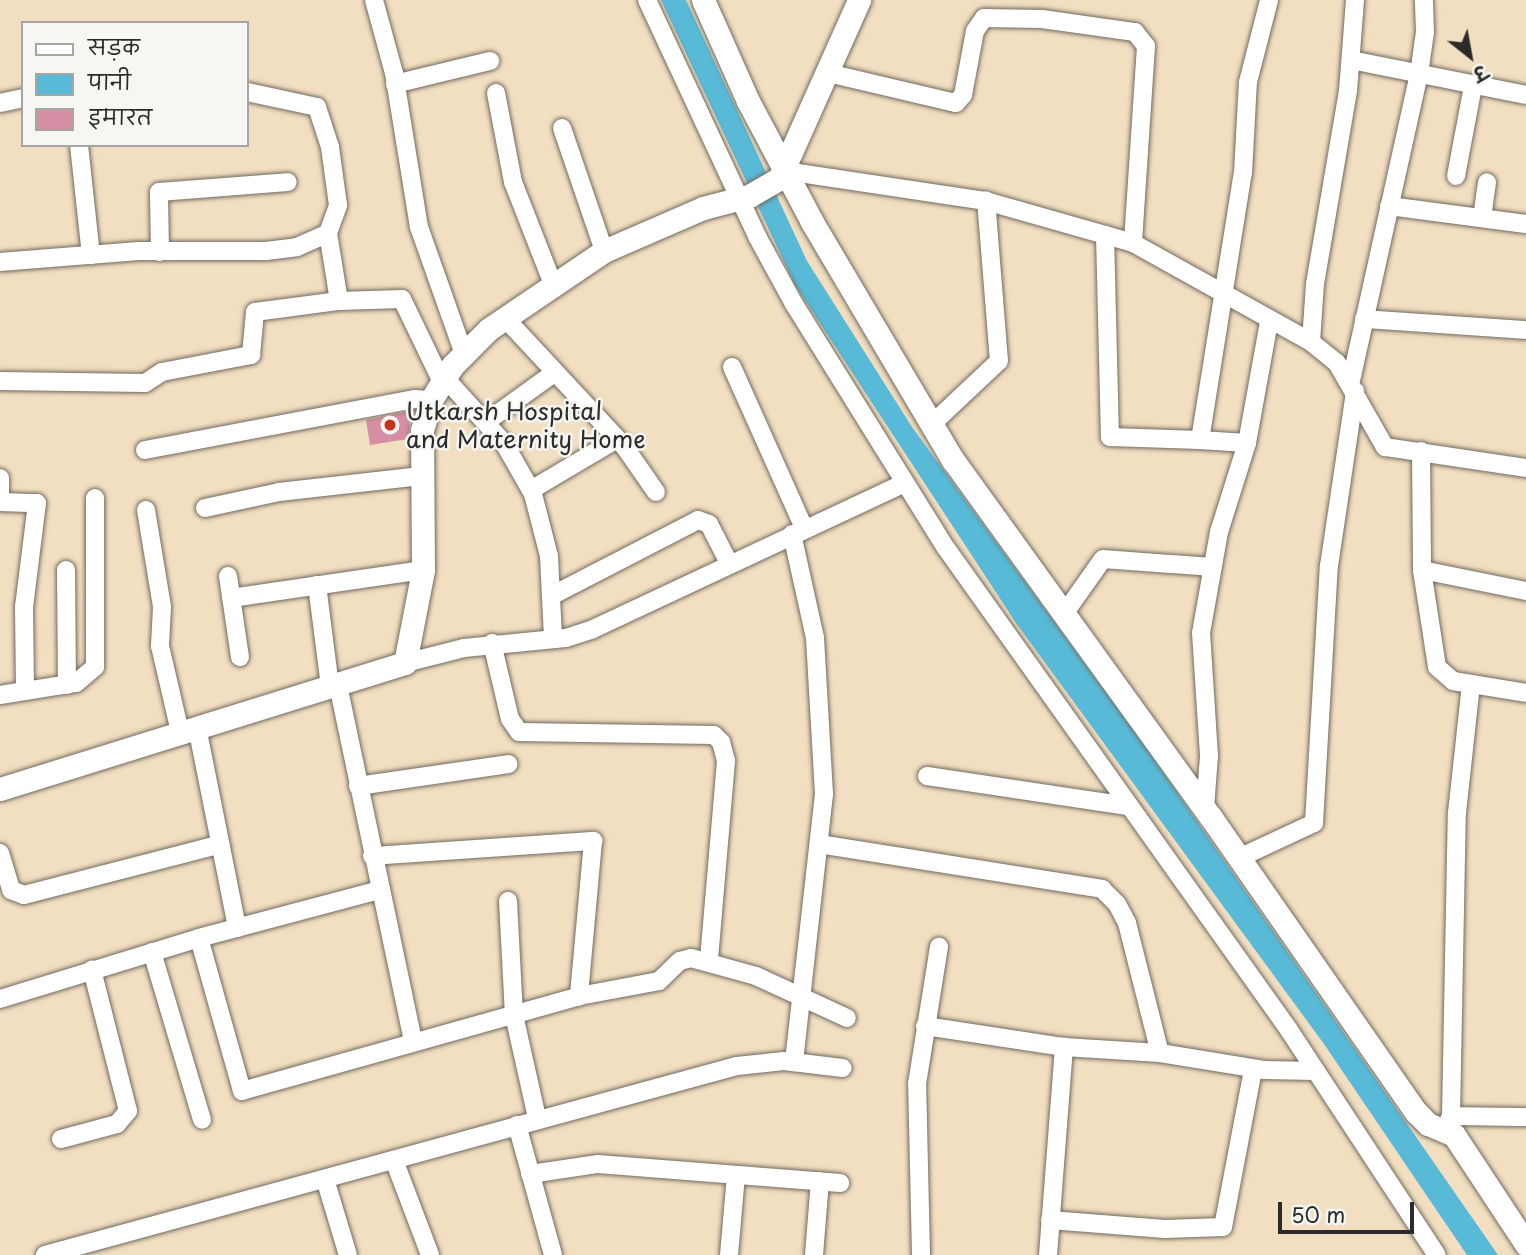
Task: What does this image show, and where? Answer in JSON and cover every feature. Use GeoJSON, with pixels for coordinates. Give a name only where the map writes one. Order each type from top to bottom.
{"type":"FeatureCollection","features":[{"type":"Feature","properties":{"kind":"street"},"geometry":{"type":"LineString","coordinates":[[647,0],[745,197],[794,304],[905,483],[1316,1071],[1437,1255]]}},
{"type":"Feature","properties":{"kind":"street"},"geometry":{"type":"LineString","coordinates":[[405,663],[423,569],[422,430],[439,387],[464,354],[505,318],[604,251],[703,208],[745,197],[782,175],[859,0]]}},
{"type":"Feature","properties":{"kind":"street"},"geometry":{"type":"LineString","coordinates":[[1200,440],[1221,296],[1243,173],[1248,82],[1269,0]]}},
{"type":"Feature","properties":{"kind":"street"},"geometry":{"type":"LineString","coordinates":[[1311,342],[1315,284],[1351,60],[1355,0]]}},
{"type":"Feature","properties":{"kind":"street"},"geometry":{"type":"LineString","coordinates":[[1239,858],[1314,823],[1329,566],[1352,388],[1364,319],[1419,75],[1425,32],[1424,0]]}},
{"type":"Feature","properties":{"kind":"street"},"geometry":{"type":"LineString","coordinates":[[370,1],[395,84],[419,227],[464,354]]}},
{"type":"Feature","properties":{"kind":"street"},"geometry":{"type":"LineString","coordinates":[[709,1],[782,175],[932,425],[1064,614],[1205,808],[1416,1112],[1447,1123],[1526,1117]]}},
{"type":"Feature","properties":{"kind":"street"},"geometry":{"type":"LineString","coordinates":[[828,73],[957,103],[963,95],[975,31],[984,18],[1042,19],[1135,32],[1146,46],[1133,243]]}},
{"type":"Feature","properties":{"kind":"street"},"geometry":{"type":"LineString","coordinates":[[1351,60],[1526,95]]}},
{"type":"Feature","properties":{"kind":"street"},"geometry":{"type":"LineString","coordinates":[[395,84],[490,61]]}},
{"type":"Feature","properties":{"kind":"street"},"geometry":{"type":"LineString","coordinates":[[1456,176],[1473,86]]}},
{"type":"Feature","properties":{"kind":"street"},"geometry":{"type":"LineString","coordinates":[[248,92],[317,107],[330,147],[338,205],[328,233],[339,301]]}},
{"type":"Feature","properties":{"kind":"street"},"geometry":{"type":"LineString","coordinates":[[496,93],[513,182],[553,284]]}},
{"type":"Feature","properties":{"kind":"street"},"geometry":{"type":"LineString","coordinates":[[0,103],[21,98]]}},
{"type":"Feature","properties":{"kind":"street"},"geometry":{"type":"LineString","coordinates":[[562,128],[604,251]]}},
{"type":"Feature","properties":{"kind":"street"},"geometry":{"type":"LineString","coordinates":[[79,147],[91,255]]}},
{"type":"Feature","properties":{"kind":"street"},"geometry":{"type":"LineString","coordinates":[[782,175],[986,201],[1133,243],[1221,296],[1311,342],[1337,363],[1380,444],[1526,468]]}},
{"type":"Feature","properties":{"kind":"street"},"geometry":{"type":"LineString","coordinates":[[1482,218],[1487,181]]}},
{"type":"Feature","properties":{"kind":"street"},"geometry":{"type":"LineString","coordinates":[[160,252],[159,191],[288,182]]}},
{"type":"Feature","properties":{"kind":"street"},"geometry":{"type":"LineString","coordinates":[[932,425],[999,361],[986,201]]}},
{"type":"Feature","properties":{"kind":"street"},"geometry":{"type":"LineString","coordinates":[[1390,206],[1526,224]]}},
{"type":"Feature","properties":{"kind":"street"},"geometry":{"type":"LineString","coordinates":[[0,262],[160,252],[266,251],[297,247],[328,233]]}},
{"type":"Feature","properties":{"kind":"street"},"geometry":{"type":"LineString","coordinates":[[1105,235],[1110,437],[1247,443]]}},
{"type":"Feature","properties":{"kind":"street"},"geometry":{"type":"LineString","coordinates":[[0,381],[145,383],[162,372],[251,355],[255,312],[339,301],[402,299],[439,387],[486,422],[505,443],[531,490],[549,556],[553,639]]}},
{"type":"Feature","properties":{"kind":"street"},"geometry":{"type":"LineString","coordinates":[[505,318],[617,439],[656,492]]}},
{"type":"Feature","properties":{"kind":"street"},"geometry":{"type":"LineString","coordinates":[[1364,319],[1526,330]]}},
{"type":"Feature","properties":{"kind":"street"},"geometry":{"type":"LineString","coordinates":[[1205,808],[1209,757],[1201,633],[1213,567],[1247,443],[1269,322]]}},
{"type":"Feature","properties":{"kind":"street"},"geometry":{"type":"LineString","coordinates":[[732,367],[798,531],[821,694],[824,794],[794,1062]]}},
{"type":"Feature","properties":{"kind":"street"},"geometry":{"type":"LineString","coordinates":[[486,422],[554,373]]}},
{"type":"Feature","properties":{"kind":"street"},"geometry":{"type":"LineString","coordinates":[[145,450],[415,399],[439,387]]}},
{"type":"Feature","properties":{"kind":"street"},"geometry":{"type":"LineString","coordinates":[[531,490],[617,439]]}},
{"type":"Feature","properties":{"kind":"street"},"geometry":{"type":"LineString","coordinates":[[1421,451],[1422,570],[1437,667],[1447,678],[1471,685],[1526,693]]}},
{"type":"Feature","properties":{"kind":"street"},"geometry":{"type":"LineString","coordinates":[[205,508],[279,492],[421,475]]}},
{"type":"Feature","properties":{"kind":"street"},"geometry":{"type":"LineString","coordinates":[[0,478],[0,501],[37,503],[24,607],[25,691]]}},
{"type":"Feature","properties":{"kind":"street"},"geometry":{"type":"LineString","coordinates":[[0,789],[405,663],[492,643],[553,639],[593,629],[729,563],[905,483]]}},
{"type":"Feature","properties":{"kind":"street"},"geometry":{"type":"LineString","coordinates":[[0,695],[67,685],[86,678],[95,667],[95,498]]}},
{"type":"Feature","properties":{"kind":"street"},"geometry":{"type":"LineString","coordinates":[[146,510],[162,607],[160,646],[189,730],[221,844],[237,928]]}},
{"type":"Feature","properties":{"kind":"street"},"geometry":{"type":"LineString","coordinates":[[551,596],[698,520],[709,524],[729,563]]}},
{"type":"Feature","properties":{"kind":"street"},"geometry":{"type":"LineString","coordinates":[[1064,614],[1103,559],[1213,567]]}},
{"type":"Feature","properties":{"kind":"street"},"geometry":{"type":"LineString","coordinates":[[231,598],[423,569]]}},
{"type":"Feature","properties":{"kind":"street"},"geometry":{"type":"LineString","coordinates":[[66,570],[67,685]]}},
{"type":"Feature","properties":{"kind":"street"},"geometry":{"type":"LineString","coordinates":[[1422,570],[1526,591]]}},
{"type":"Feature","properties":{"kind":"street"},"geometry":{"type":"LineString","coordinates":[[228,576],[240,657]]}},
{"type":"Feature","properties":{"kind":"street"},"geometry":{"type":"LineString","coordinates":[[317,584],[334,686],[413,1042]]}},
{"type":"Feature","properties":{"kind":"street"},"geometry":{"type":"LineString","coordinates":[[492,643],[510,719],[519,732],[714,735],[721,742],[726,761],[709,961]]}},
{"type":"Feature","properties":{"kind":"street"},"geometry":{"type":"LineString","coordinates":[[1471,685],[1457,813],[1447,1123],[1476,1163],[1526,1244]]}},
{"type":"Feature","properties":{"kind":"street"},"geometry":{"type":"LineString","coordinates":[[358,786],[508,764]]}},
{"type":"Feature","properties":{"kind":"street"},"geometry":{"type":"LineString","coordinates":[[927,776],[1129,806]]}},
{"type":"Feature","properties":{"kind":"street"},"geometry":{"type":"LineString","coordinates":[[372,856],[593,841],[579,996]]}},
{"type":"Feature","properties":{"kind":"street"},"geometry":{"type":"LineString","coordinates":[[0,853],[11,890],[24,895],[221,844]]}},
{"type":"Feature","properties":{"kind":"street"},"geometry":{"type":"LineString","coordinates":[[819,844],[1102,889],[1117,904],[1127,923],[1160,1053]]}},
{"type":"Feature","properties":{"kind":"street"},"geometry":{"type":"LineString","coordinates":[[0,999],[199,938],[379,890]]}},
{"type":"Feature","properties":{"kind":"street"},"geometry":{"type":"LineString","coordinates":[[508,901],[514,1015],[537,1118]]}},
{"type":"Feature","properties":{"kind":"street"},"geometry":{"type":"LineString","coordinates":[[199,938],[242,1091],[579,996],[659,981],[680,961],[709,961],[802,996],[847,1018]]}},
{"type":"Feature","properties":{"kind":"street"},"geometry":{"type":"LineString","coordinates":[[921,1255],[917,1084],[939,947]]}},
{"type":"Feature","properties":{"kind":"street"},"geometry":{"type":"LineString","coordinates":[[152,952],[202,1120]]}},
{"type":"Feature","properties":{"kind":"street"},"geometry":{"type":"LineString","coordinates":[[61,1139],[111,1126],[123,1120],[128,1111],[92,970]]}},
{"type":"Feature","properties":{"kind":"street"},"geometry":{"type":"LineString","coordinates":[[925,1026],[1064,1047],[1160,1053],[1253,1069],[1316,1071]]}},
{"type":"Feature","properties":{"kind":"street"},"geometry":{"type":"LineString","coordinates":[[1048,1255],[1064,1047]]}},
{"type":"Feature","properties":{"kind":"street"},"geometry":{"type":"LineString","coordinates":[[45,1255],[102,1247],[537,1118],[737,1066],[794,1062],[843,1068]]}},
{"type":"Feature","properties":{"kind":"street"},"geometry":{"type":"LineString","coordinates":[[1049,1220],[1165,1229],[1223,1227],[1253,1069]]}},
{"type":"Feature","properties":{"kind":"street"},"geometry":{"type":"LineString","coordinates":[[517,1125],[553,1255]]}},
{"type":"Feature","properties":{"kind":"street"},"geometry":{"type":"LineString","coordinates":[[394,1160],[430,1255]]}},
{"type":"Feature","properties":{"kind":"street"},"geometry":{"type":"LineString","coordinates":[[530,1174],[598,1164],[840,1182]]}},
{"type":"Feature","properties":{"kind":"street"},"geometry":{"type":"LineString","coordinates":[[729,1255],[736,1175]]}},
{"type":"Feature","properties":{"kind":"street"},"geometry":{"type":"LineString","coordinates":[[325,1179],[348,1255]]}},
{"type":"Feature","properties":{"kind":"street"},"geometry":{"type":"LineString","coordinates":[[814,1255],[820,1181]]}},
{"type":"Feature","properties":{"kind":"water"},"geometry":{"type":"Polygon","coordinates":[[[661,0],[686,0],[807,261],[912,427],[1144,745],[1498,1255],[1467,1255],[1324,1044],[1016,623],[795,285],[661,0]]]}},
{"type":"Feature","properties":{"kind":"building"},"geometry":{"type":"Polygon","coordinates":[[[411,411],[408,439],[370,445],[366,420],[411,411]]]}},
{"type":"Feature","properties":{"kind":"place","name":"Utkarsh Hospital and Maternity Home"},"geometry":{"type":"Point","coordinates":[390,425]}}]}
